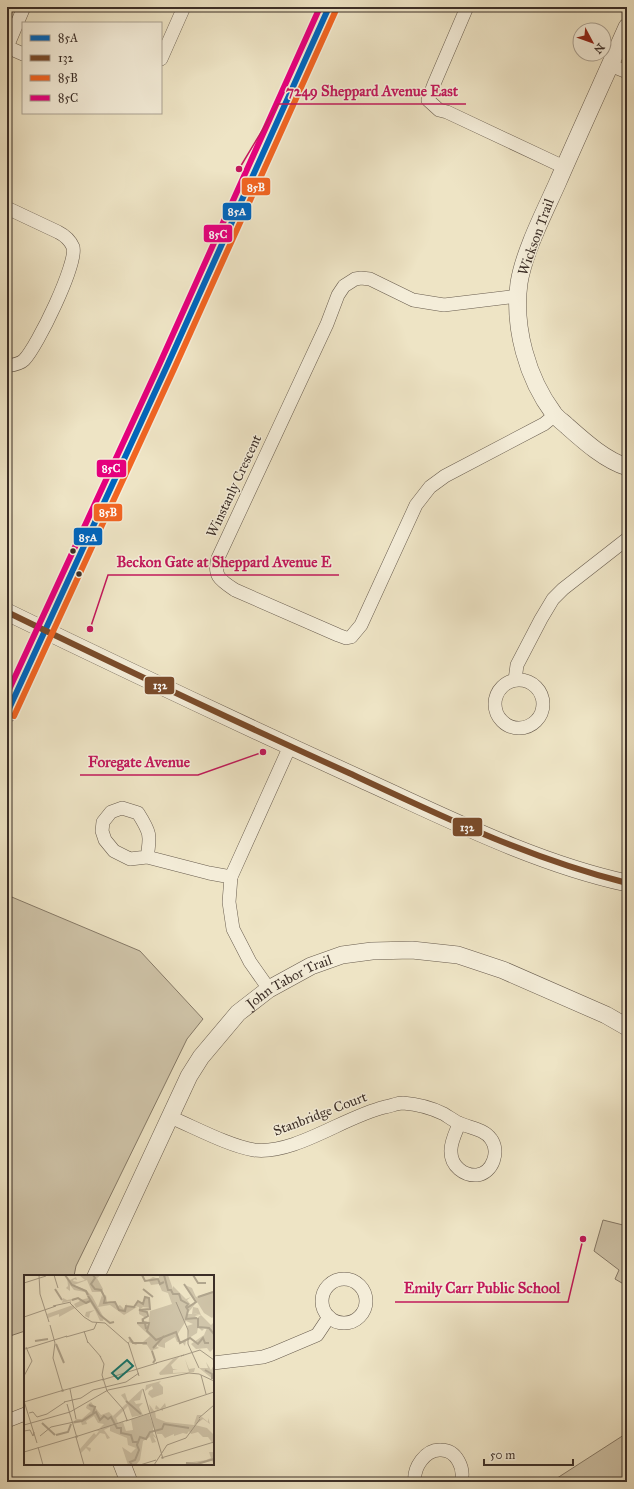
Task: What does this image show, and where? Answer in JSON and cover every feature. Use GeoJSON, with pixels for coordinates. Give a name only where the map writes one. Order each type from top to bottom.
{"type":"FeatureCollection","features":[{"type":"Feature","properties":{"kind":"main road"},"geometry":{"type":"LineString","coordinates":[[7,713],[164,373],[329,7]]}},
{"type":"Feature","properties":{"kind":"street"},"geometry":{"type":"LineString","coordinates":[[22,54],[7,47],[24,7]]}},
{"type":"Feature","properties":{"kind":"street"},"geometry":{"type":"LineString","coordinates":[[162,57],[184,7]]}},
{"type":"Feature","properties":{"kind":"street"},"geometry":{"type":"LineString","coordinates":[[468,7],[428,100],[439,110],[447,112],[564,167]]}},
{"type":"Feature","properties":{"kind":"street","name":"Wickson Trail"},"geometry":{"type":"LineString","coordinates":[[627,26],[564,167],[524,262],[518,296],[519,323],[523,348],[530,369],[541,393],[555,415],[581,439],[603,454],[627,467]]}},
{"type":"Feature","properties":{"kind":"street"},"geometry":{"type":"LineString","coordinates":[[610,65],[627,72]]}},
{"type":"Feature","properties":{"kind":"street"},"geometry":{"type":"LineString","coordinates":[[7,208],[66,236],[73,248],[72,261],[49,317],[32,350],[23,361],[7,366]]}},
{"type":"Feature","properties":{"kind":"street","name":"Winstanly Crescent"},"geometry":{"type":"LineString","coordinates":[[518,296],[444,305],[413,300],[370,279],[355,279],[344,286],[338,295],[327,324],[218,558],[216,573],[219,578],[235,590],[338,635],[346,638],[351,637],[361,625],[416,506],[430,487],[445,476],[544,424],[555,415]]}},
{"type":"Feature","properties":{"kind":"street"},"geometry":{"type":"LineString","coordinates":[[515,680],[517,665],[553,599],[563,589],[627,539]]}},
{"type":"Feature","properties":{"kind":"street"},"geometry":{"type":"LineString","coordinates":[[7,612],[290,746],[494,840],[593,874],[627,883]]}},
{"type":"Feature","properties":{"kind":"street"},"geometry":{"type":"LineString","coordinates":[[270,989],[250,962],[233,929],[229,902],[231,877],[290,746]]}},
{"type":"Feature","properties":{"kind":"street"},"geometry":{"type":"LineString","coordinates":[[147,857],[209,873],[231,877]]}},
{"type":"Feature","properties":{"kind":"street","name":"John Tabor Trail"},"geometry":{"type":"LineString","coordinates":[[96,1275],[189,1076],[201,1057],[238,1013],[270,989],[311,966],[342,955],[372,950],[412,950],[458,955],[503,970],[606,1015],[627,1027]]}},
{"type":"Feature","properties":{"kind":"street","name":"Stanbridge Court"},"geometry":{"type":"LineString","coordinates":[[170,1117],[236,1146],[254,1150],[278,1149],[298,1143],[379,1108],[402,1103],[424,1107],[443,1114],[460,1124]]}},
{"type":"Feature","properties":{"kind":"street"},"geometry":{"type":"LineString","coordinates":[[214,1363],[263,1357],[272,1354],[317,1335],[329,1317]]}},
{"type":"Feature","properties":{"kind":"street"},"geometry":{"type":"LineString","coordinates":[[7,1421],[24,1414]]}},
{"type":"Feature","properties":{"kind":"street"},"geometry":{"type":"LineString","coordinates":[[415,1482],[414,1475],[419,1463],[429,1454],[441,1450],[451,1453],[460,1463],[462,1473],[460,1482]]}},
{"type":"Feature","properties":{"kind":"street"},"geometry":{"type":"LineString","coordinates":[[122,1465],[129,1482]]}},
{"type":"Feature","properties":{"kind":"shaded area"},"geometry":{"type":"Polygon","coordinates":[[[7,895],[140,951],[203,1019],[187,1039],[76,1266],[74,1275],[24,1275],[24,1331],[7,1337],[7,895]]]}},
{"type":"Feature","properties":{"kind":"shaded area"},"geometry":{"type":"Polygon","coordinates":[[[603,1220],[627,1226],[627,1286],[615,1279],[619,1270],[594,1251],[603,1220]]]}},
{"type":"Feature","properties":{"kind":"shaded area"},"geometry":{"type":"Polygon","coordinates":[[[627,1433],[627,1482],[551,1482],[627,1433]]]}},
{"type":"Feature","properties":{"kind":"transit line","name":"85C"},"geometry":{"type":"LineString","coordinates":[[7,694],[160,363],[320,7]]}},
{"type":"Feature","properties":{"kind":"transit line","name":"85A"},"geometry":{"type":"LineString","coordinates":[[7,713],[167,366],[329,7]]}},
{"type":"Feature","properties":{"kind":"transit line","name":"85B"},"geometry":{"type":"LineString","coordinates":[[14,716],[174,369],[336,10]]}},
{"type":"Feature","properties":{"kind":"transit line","name":"132"},"geometry":{"type":"LineString","coordinates":[[7,612],[220,714],[485,835],[520,849],[590,873],[627,883]]}},
{"type":"Feature","properties":{"kind":"place","name":"7249 Sheppard Avenue East"},"geometry":{"type":"Point","coordinates":[239,169]}},
{"type":"Feature","properties":{"kind":"place","name":"Beckon Gate at Sheppard Avenue E"},"geometry":{"type":"Point","coordinates":[90,629]}},
{"type":"Feature","properties":{"kind":"place","name":"Foregate Avenue"},"geometry":{"type":"Point","coordinates":[263,752]}},
{"type":"Feature","properties":{"kind":"place","name":"Emily Carr Public School"},"geometry":{"type":"Point","coordinates":[583,1239]}}]}
